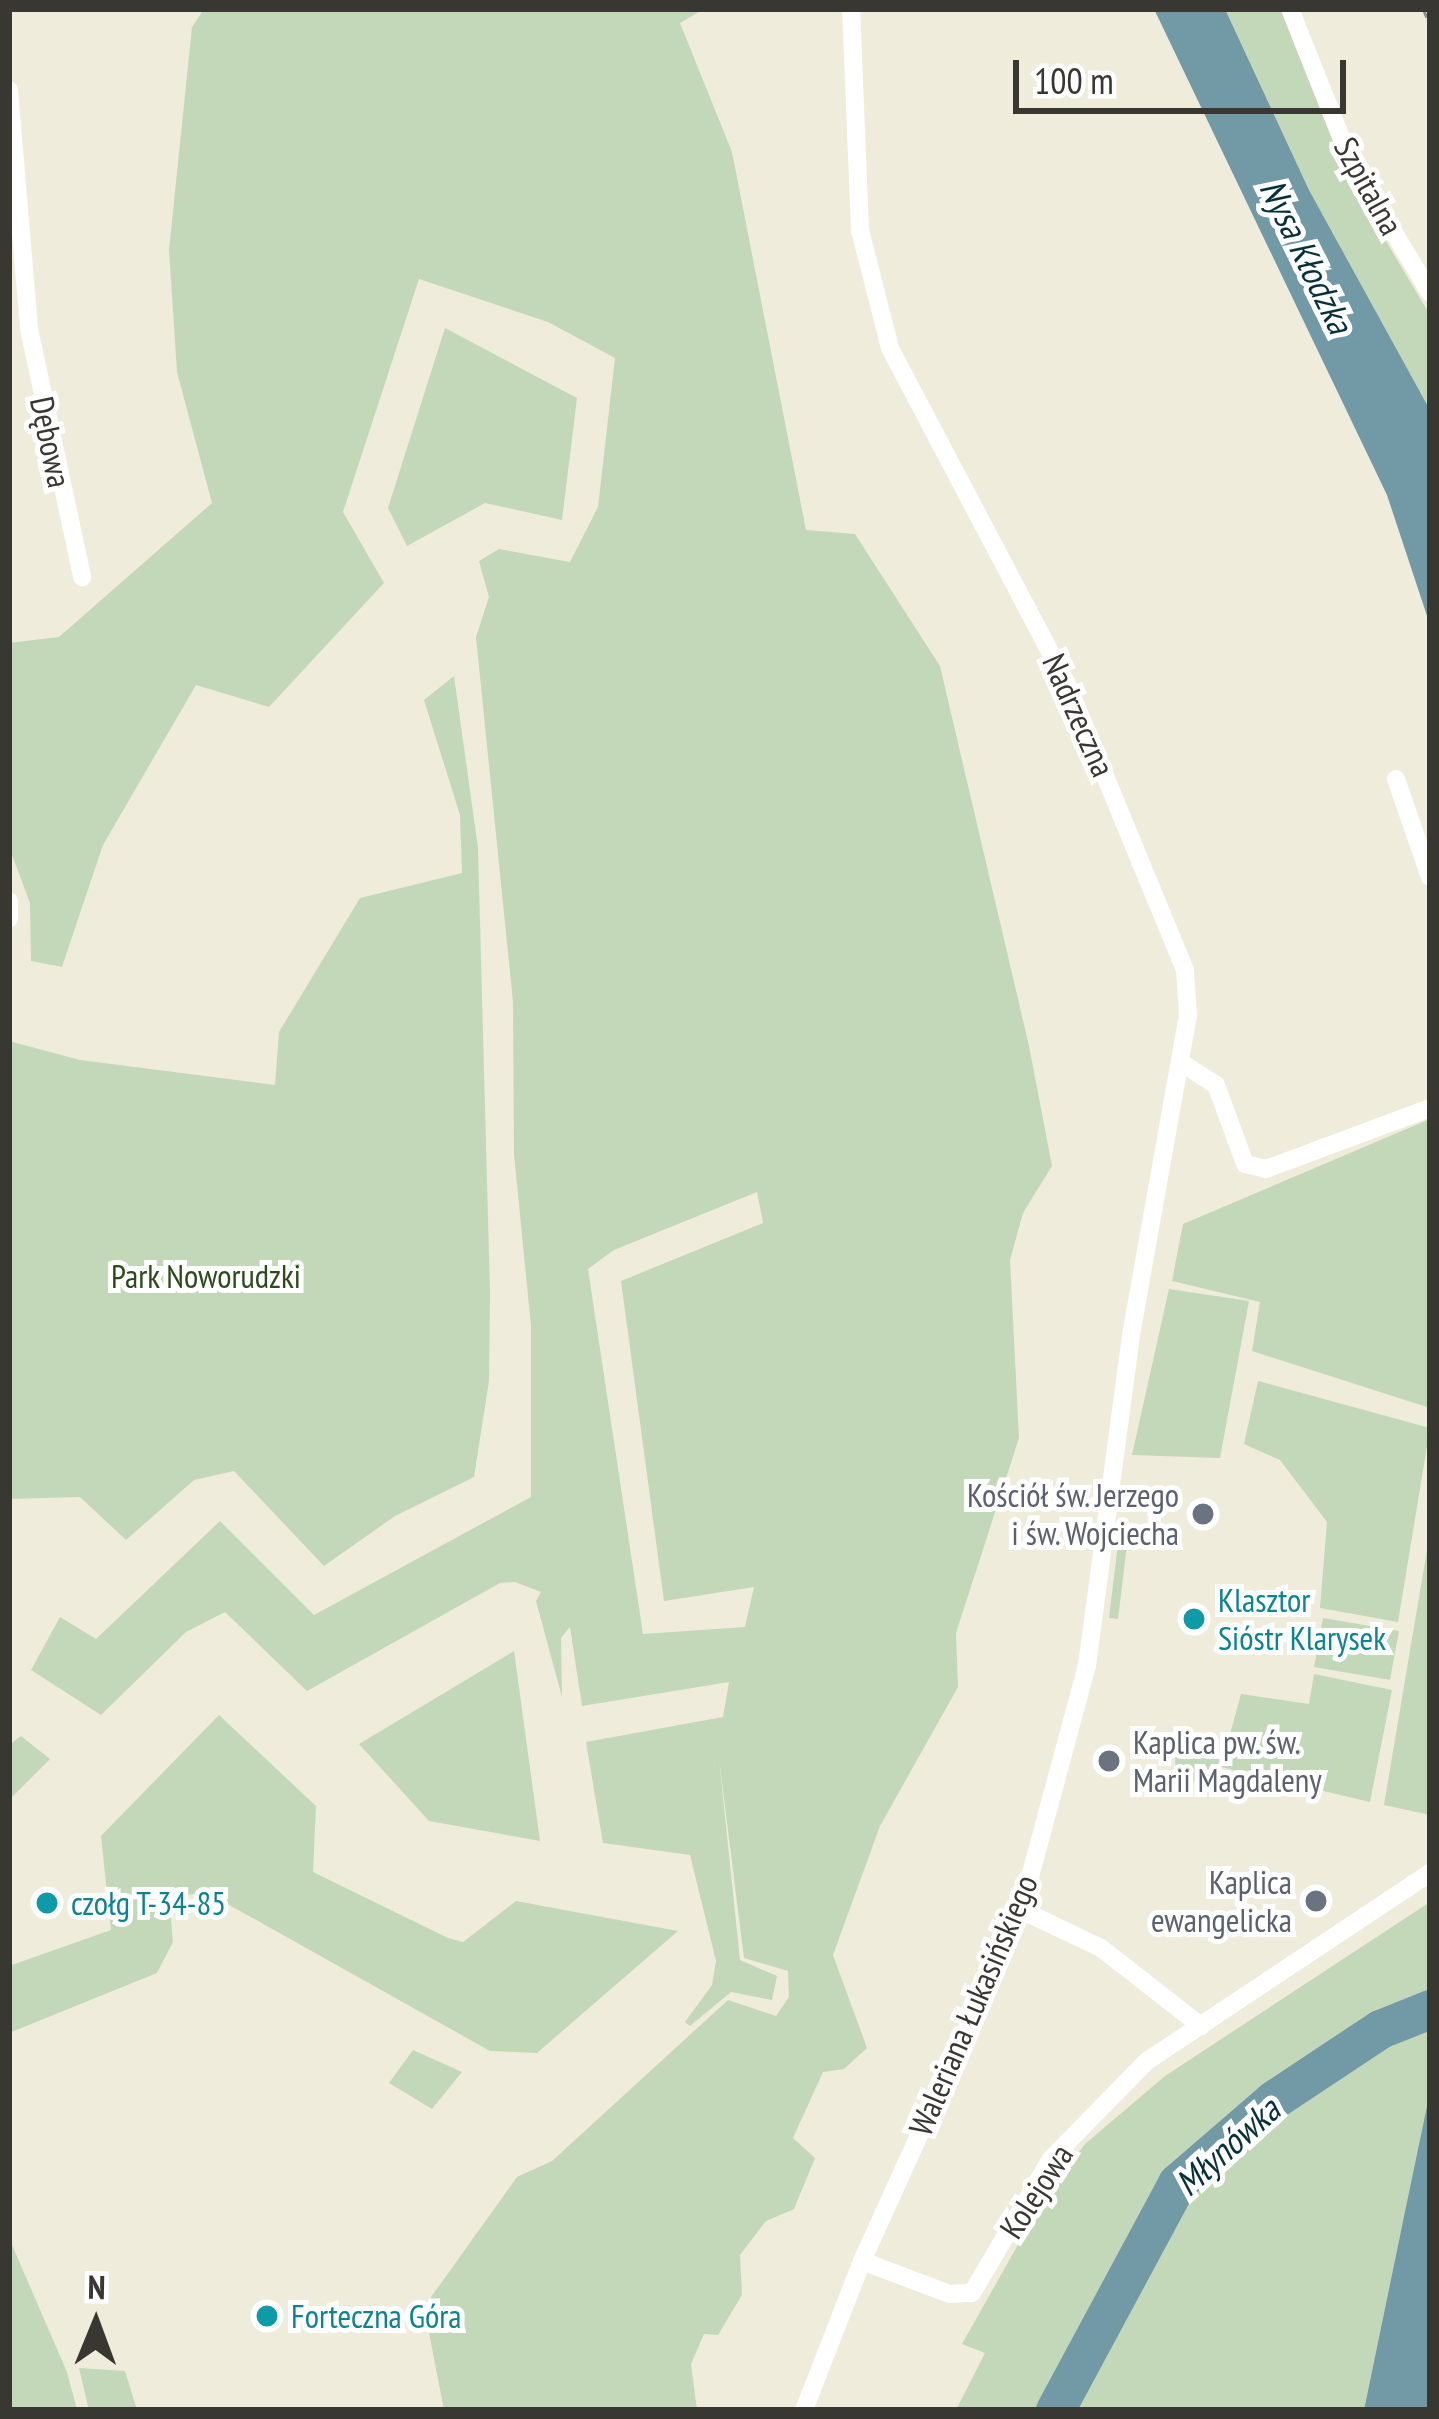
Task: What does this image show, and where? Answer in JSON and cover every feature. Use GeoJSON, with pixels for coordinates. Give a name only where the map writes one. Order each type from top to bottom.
{"type":"FeatureCollection","features":[{"type":"Feature","properties":{"kind":"street","name":"Nadrzeczna"},"geometry":{"type":"LineString","coordinates":[[851,9],[860,230],[890,348],[1067,684],[1185,970],[1185,1065],[1116,1444]]}},
{"type":"Feature","properties":{"kind":"street","name":"Szpitalna"},"geometry":{"type":"LineString","coordinates":[[1290,9],[1349,158],[1430,293]]}},
{"type":"Feature","properties":{"kind":"street","name":"Dębowa"},"geometry":{"type":"LineString","coordinates":[[9,90],[29,329],[82,578]]}},
{"type":"Feature","properties":{"kind":"street"},"geometry":{"type":"LineString","coordinates":[[1396,779],[1430,877]]}},
{"type":"Feature","properties":{"kind":"street"},"geometry":{"type":"LineString","coordinates":[[9,901],[9,919]]}},
{"type":"Feature","properties":{"kind":"street"},"geometry":{"type":"LineString","coordinates":[[1185,1065],[1216,1085],[1245,1164],[1266,1169],[1430,1108]]}},
{"type":"Feature","properties":{"kind":"street","name":"Waleriana Łukasińskiego"},"geometry":{"type":"LineString","coordinates":[[804,2410],[862,2261],[1022,1910],[1088,1665],[1116,1444]]}},
{"type":"Feature","properties":{"kind":"street","name":"Kolejowa"},"geometry":{"type":"LineString","coordinates":[[862,2261],[950,2294],[972,2293],[1051,2159],[1148,2061],[1430,1874]]}},
{"type":"Feature","properties":{"kind":"street"},"geometry":{"type":"LineString","coordinates":[[1022,1910],[1101,1948],[1201,2026]]}},
{"type":"Feature","properties":{"kind":"green space"},"geometry":{"type":"Polygon","coordinates":[[[204,9],[704,9],[680,23],[732,152],[806,530],[855,534],[940,666],[1029,1046],[1052,1166],[1023,1213],[1010,1260],[1019,1438],[956,1633],[958,1687],[880,1826],[833,1955],[867,2048],[844,2069],[823,2072],[793,2138],[815,2158],[794,2209],[766,2221],[740,2255],[742,2295],[718,2335],[704,2334],[691,2364],[697,2410],[444,2410],[424,2307],[517,2177],[552,2161],[728,2000],[776,2016],[789,1997],[788,1971],[744,1958],[719,1759],[740,1960],[777,1976],[772,2000],[731,1992],[690,2026],[685,2022],[712,1985],[716,1961],[690,1855],[603,1843],[586,1742],[723,1717],[729,1682],[582,1706],[570,1627],[561,1638],[562,1697],[536,1601],[541,1592],[515,1582],[500,1583],[307,1691],[225,1612],[186,1632],[101,1715],[31,1670],[60,1617],[96,1639],[220,1521],[314,1615],[531,1497],[531,1326],[514,1154],[513,1002],[476,637],[489,597],[479,561],[499,549],[570,562],[598,507],[615,358],[548,322],[419,279],[343,512],[384,583],[269,707],[196,685],[103,845],[62,967],[31,961],[30,903],[9,847],[9,643],[59,637],[212,503],[177,372],[169,250],[192,27],[204,9]],[[757,1192],[614,1250],[588,1269],[643,1634],[745,1627],[754,1587],[664,1601],[621,1281],[763,1223],[757,1192]]]}},
{"type":"Feature","properties":{"kind":"green space"},"geometry":{"type":"Polygon","coordinates":[[[1225,9],[1284,9],[1361,199],[1430,315],[1430,410],[1309,190],[1225,9]]]}},
{"type":"Feature","properties":{"kind":"green space"},"geometry":{"type":"Polygon","coordinates":[[[445,328],[577,398],[562,520],[485,503],[407,546],[388,508],[445,328]]]}},
{"type":"Feature","properties":{"kind":"green space","name":"Park Noworudzki"},"geometry":{"type":"Polygon","coordinates":[[[454,676],[478,848],[490,1292],[489,1381],[474,1477],[395,1516],[324,1566],[234,1471],[194,1480],[126,1540],[80,1497],[9,1499],[9,1041],[80,1060],[275,1085],[279,1032],[360,898],[462,873],[460,815],[424,700],[454,676]]]}},
{"type":"Feature","properties":{"kind":"green space"},"geometry":{"type":"Polygon","coordinates":[[[1430,1119],[1430,1408],[1252,1351],[1260,1302],[1172,1281],[1183,1224],[1430,1119]]]}},
{"type":"Feature","properties":{"kind":"green space"},"geometry":{"type":"Polygon","coordinates":[[[1169,1289],[1249,1301],[1220,1458],[1132,1455],[1169,1289]]]}},
{"type":"Feature","properties":{"kind":"green space"},"geometry":{"type":"Polygon","coordinates":[[[1258,1381],[1430,1428],[1398,1622],[1320,1608],[1327,1522],[1280,1460],[1244,1444],[1258,1381]]]}},
{"type":"Feature","properties":{"kind":"green space"},"geometry":{"type":"Polygon","coordinates":[[[1430,1532],[1430,1815],[1384,1805],[1430,1532]]]}},
{"type":"Feature","properties":{"kind":"green space"},"geometry":{"type":"Polygon","coordinates":[[[1118,1544],[1127,1545],[1118,1619],[1109,1618],[1118,1544]]]}},
{"type":"Feature","properties":{"kind":"green space"},"geometry":{"type":"Polygon","coordinates":[[[1323,1618],[1399,1631],[1390,1680],[1314,1667],[1323,1618]]]}},
{"type":"Feature","properties":{"kind":"green space"},"geometry":{"type":"Polygon","coordinates":[[[514,1651],[540,1841],[429,1821],[359,1744],[514,1651]]]}},
{"type":"Feature","properties":{"kind":"green space"},"geometry":{"type":"Polygon","coordinates":[[[1314,1674],[1392,1690],[1370,1802],[1221,1767],[1241,1694],[1309,1704],[1314,1674]]]}},
{"type":"Feature","properties":{"kind":"green space"},"geometry":{"type":"Polygon","coordinates":[[[219,1715],[316,1806],[313,1872],[448,1938],[463,1942],[516,1901],[678,1931],[537,2053],[490,2051],[206,1892],[169,1898],[173,1942],[157,1973],[9,2033],[9,1966],[111,1930],[101,1836],[219,1715]]]}},
{"type":"Feature","properties":{"kind":"green space"},"geometry":{"type":"Polygon","coordinates":[[[21,1736],[50,1759],[9,1800],[9,1745],[21,1736]]]}},
{"type":"Feature","properties":{"kind":"green space"},"geometry":{"type":"Polygon","coordinates":[[[1197,1738],[1213,1744],[1219,1760],[1213,1776],[1197,1782],[1181,1776],[1175,1760],[1181,1744],[1197,1738]]]}},
{"type":"Feature","properties":{"kind":"green space"},"geometry":{"type":"Polygon","coordinates":[[[1430,1902],[1430,2141],[1402,2226],[1364,2410],[956,2410],[985,2353],[962,2344],[1046,2195],[1085,2144],[1165,2076],[1430,1902]]]}},
{"type":"Feature","properties":{"kind":"green space"},"geometry":{"type":"Polygon","coordinates":[[[413,2050],[462,2072],[432,2109],[389,2083],[413,2050]]]}},
{"type":"Feature","properties":{"kind":"green space"},"geometry":{"type":"Polygon","coordinates":[[[9,2238],[67,2372],[77,2410],[9,2410],[9,2238]]]}},
{"type":"Feature","properties":{"kind":"green space"},"geometry":{"type":"Polygon","coordinates":[[[79,2368],[125,2371],[137,2410],[89,2410],[79,2368]]]}},
{"type":"Feature","properties":{"kind":"water","name":"Nysa Kłodzka"},"geometry":{"type":"Polygon","coordinates":[[[1154,9],[1225,9],[1309,190],[1430,410],[1430,625],[1387,495],[1154,9]]]}},
{"type":"Feature","properties":{"kind":"water"},"geometry":{"type":"Polygon","coordinates":[[[1430,2092],[1430,2410],[1364,2410],[1402,2226],[1430,2092]]]}},
{"type":"Feature","properties":{"kind":"waterway","name":"Młynówka"},"geometry":{"type":"LineString","coordinates":[[1055,2410],[1177,2183],[1273,2100],[1380,2029],[1430,2009]]}},
{"type":"Feature","properties":{"kind":"railway"},"geometry":{"type":"LineString","coordinates":[[1427,9],[1430,16]]}},
{"type":"Feature","properties":{"kind":"place","name":"Kościół św. Jerzego i św. Wojciecha"},"geometry":{"type":"Point","coordinates":[1203,1514]}},
{"type":"Feature","properties":{"kind":"place","name":"Klasztor Sióstr Klarysek"},"geometry":{"type":"Point","coordinates":[1194,1619]}},
{"type":"Feature","properties":{"kind":"place","name":"Kaplica pw. św. Marii Magdaleny"},"geometry":{"type":"Point","coordinates":[1109,1761]}},
{"type":"Feature","properties":{"kind":"place","name":"Kaplica ewangelicka"},"geometry":{"type":"Point","coordinates":[1316,1901]}},
{"type":"Feature","properties":{"kind":"place","name":"czołg T-34-85"},"geometry":{"type":"Point","coordinates":[47,1903]}},
{"type":"Feature","properties":{"kind":"place","name":"Forteczna Góra"},"geometry":{"type":"Point","coordinates":[267,2316]}}]}
